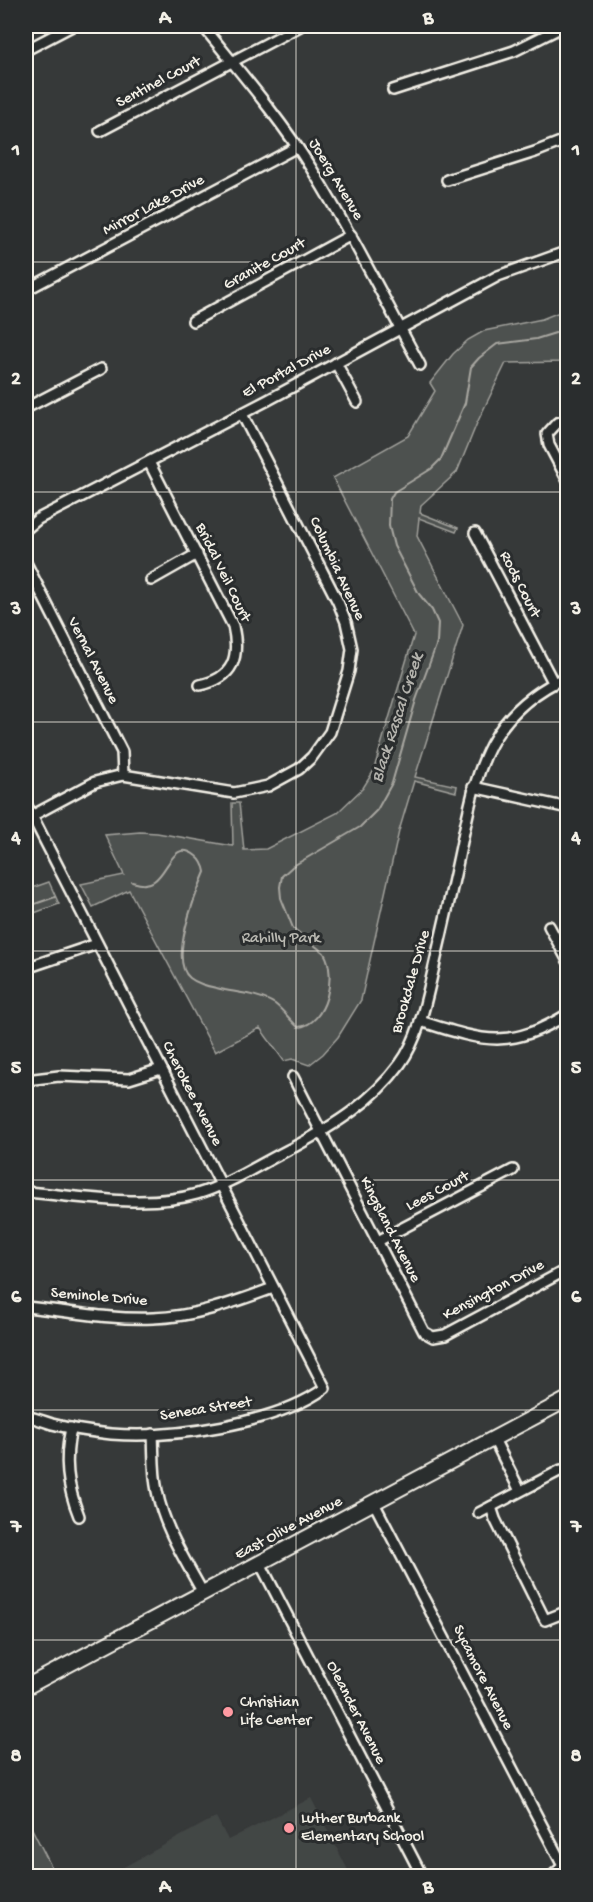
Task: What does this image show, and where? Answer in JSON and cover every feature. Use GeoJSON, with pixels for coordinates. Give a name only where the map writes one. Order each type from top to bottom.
{"type":"FeatureCollection","features":[{"type":"Feature","properties":{"kind":"main road","name":"East Olive Avenue"},"geometry":{"type":"LineString","coordinates":[[26,1687],[567,1399]]}},
{"type":"Feature","properties":{"kind":"street"},"geometry":{"type":"LineString","coordinates":[[26,50],[72,26]]}},
{"type":"Feature","properties":{"kind":"street","name":"Joerg Avenue"},"geometry":{"type":"LineString","coordinates":[[203,26],[277,118],[297,147],[351,235],[420,365]]}},
{"type":"Feature","properties":{"kind":"street","name":"Sentinel Court"},"geometry":{"type":"LineString","coordinates":[[100,131],[300,26]]}},
{"type":"Feature","properties":{"kind":"street"},"geometry":{"type":"LineString","coordinates":[[393,90],[514,51],[564,26]]}},
{"type":"Feature","properties":{"kind":"street"},"geometry":{"type":"LineString","coordinates":[[447,180],[535,152],[567,139]]}},
{"type":"Feature","properties":{"kind":"street","name":"Mirror Lake Drive"},"geometry":{"type":"LineString","coordinates":[[26,290],[297,147]]}},
{"type":"Feature","properties":{"kind":"street","name":"Granite Court"},"geometry":{"type":"LineString","coordinates":[[194,321],[351,235]]}},
{"type":"Feature","properties":{"kind":"street","name":"El Portal Drive"},"geometry":{"type":"LineString","coordinates":[[26,529],[39,519],[242,414],[498,276],[567,251]]}},
{"type":"Feature","properties":{"kind":"street"},"geometry":{"type":"LineString","coordinates":[[336,363],[357,402]]}},
{"type":"Feature","properties":{"kind":"street"},"geometry":{"type":"LineString","coordinates":[[26,408],[101,369]]}},
{"type":"Feature","properties":{"kind":"street","name":"Columbia Avenue"},"geometry":{"type":"LineString","coordinates":[[28,817],[95,782],[123,775],[234,793],[268,786],[299,769],[312,757],[330,732],[349,671],[352,649],[346,622],[242,414]]}},
{"type":"Feature","properties":{"kind":"street"},"geometry":{"type":"LineString","coordinates":[[567,420],[557,423],[547,434],[549,445],[567,481]]}},
{"type":"Feature","properties":{"kind":"street","name":"Bridal Veil Court"},"geometry":{"type":"LineString","coordinates":[[149,462],[233,626],[237,642],[236,658],[229,671],[216,682],[201,686]]}},
{"type":"Feature","properties":{"kind":"street","name":"Rods Court"},"geometry":{"type":"LineString","coordinates":[[476,533],[553,682]]}},
{"type":"Feature","properties":{"kind":"street"},"geometry":{"type":"LineString","coordinates":[[151,580],[197,554]]}},
{"type":"Feature","properties":{"kind":"street","name":"Vernal Avenue"},"geometry":{"type":"LineString","coordinates":[[26,563],[122,752],[123,775]]}},
{"type":"Feature","properties":{"kind":"street","name":"Brookdale Drive"},"geometry":{"type":"LineString","coordinates":[[26,1192],[144,1202],[197,1194],[221,1185],[322,1132],[357,1109],[401,1063],[420,1021],[430,987],[473,787],[486,754],[502,725],[526,699],[567,676]]}},
{"type":"Feature","properties":{"kind":"street"},"geometry":{"type":"LineString","coordinates":[[473,787],[567,808]]}},
{"type":"Feature","properties":{"kind":"street","name":"Cherokee Avenue"},"geometry":{"type":"LineString","coordinates":[[26,804],[28,817],[97,944],[325,1389],[318,1394]]}},
{"type":"Feature","properties":{"kind":"street"},"geometry":{"type":"LineString","coordinates":[[549,926],[567,962]]}},
{"type":"Feature","properties":{"kind":"street"},"geometry":{"type":"LineString","coordinates":[[26,968],[97,944]]}},
{"type":"Feature","properties":{"kind":"street"},"geometry":{"type":"LineString","coordinates":[[420,1021],[471,1035],[502,1040],[531,1034],[567,1014]]}},
{"type":"Feature","properties":{"kind":"street"},"geometry":{"type":"LineString","coordinates":[[26,1080],[59,1076],[129,1079],[161,1068]]}},
{"type":"Feature","properties":{"kind":"street","name":"Kingsland Avenue"},"geometry":{"type":"LineString","coordinates":[[293,1077],[424,1332],[433,1337]]}},
{"type":"Feature","properties":{"kind":"street","name":"Lees Court"},"geometry":{"type":"LineString","coordinates":[[378,1241],[513,1170]]}},
{"type":"Feature","properties":{"kind":"street","name":"Kensington Drive"},"geometry":{"type":"LineString","coordinates":[[433,1337],[445,1335],[567,1269]]}},
{"type":"Feature","properties":{"kind":"street","name":"Seminole Drive"},"geometry":{"type":"LineString","coordinates":[[26,1307],[130,1318],[155,1318],[221,1306],[273,1288]]}},
{"type":"Feature","properties":{"kind":"street","name":"Seneca Street"},"geometry":{"type":"LineString","coordinates":[[26,1416],[71,1428],[112,1434],[153,1434],[192,1431],[255,1419],[318,1394]]}},
{"type":"Feature","properties":{"kind":"street"},"geometry":{"type":"LineString","coordinates":[[71,1428],[67,1470],[72,1500],[79,1516]]}},
{"type":"Feature","properties":{"kind":"street"},"geometry":{"type":"LineString","coordinates":[[153,1434],[157,1490],[163,1513],[175,1542],[203,1593]]}},
{"type":"Feature","properties":{"kind":"street"},"geometry":{"type":"LineString","coordinates":[[494,1439],[520,1491]]}},
{"type":"Feature","properties":{"kind":"street"},"geometry":{"type":"LineString","coordinates":[[479,1513],[561,1470],[567,1474]]}},
{"type":"Feature","properties":{"kind":"street","name":"Sycamore Avenue"},"geometry":{"type":"LineString","coordinates":[[374,1503],[565,1864]]}},
{"type":"Feature","properties":{"kind":"street"},"geometry":{"type":"LineString","coordinates":[[491,1507],[545,1620],[567,1611]]}},
{"type":"Feature","properties":{"kind":"street","name":"Oleander Avenue"},"geometry":{"type":"LineString","coordinates":[[260,1563],[422,1876]]}},
{"type":"Feature","properties":{"kind":"street"},"geometry":{"type":"LineString","coordinates":[[552,1876],[565,1864]]}},
{"type":"Feature","properties":{"kind":"shaded area","name":"Luther Burbank Elementary School"},"geometry":{"type":"Polygon","coordinates":[[[311,1798],[351,1876],[107,1876],[216,1817],[228,1840],[311,1798]]]}},
{"type":"Feature","properties":{"kind":"green space","name":"Rahilly Park"},"geometry":{"type":"Polygon","coordinates":[[[567,309],[567,362],[506,363],[477,423],[457,472],[421,505],[420,513],[458,528],[456,532],[419,518],[417,536],[463,625],[415,777],[457,786],[456,792],[414,781],[399,831],[361,1000],[338,1037],[323,1054],[309,1065],[292,1059],[284,1061],[260,1028],[215,1052],[129,890],[93,907],[81,884],[124,875],[105,835],[157,833],[233,846],[232,803],[239,803],[244,850],[266,849],[337,813],[363,788],[373,772],[414,635],[333,478],[408,436],[435,391],[430,383],[453,354],[468,340],[484,331],[542,319],[567,309]]]}},
{"type":"Feature","properties":{"kind":"green space"},"geometry":{"type":"Polygon","coordinates":[[[49,882],[59,904],[26,916],[26,890],[49,882]]]}},
{"type":"Feature","properties":{"kind":"green space"},"geometry":{"type":"Polygon","coordinates":[[[26,1817],[56,1876],[26,1876],[26,1817]]]}},
{"type":"Feature","properties":{"kind":"waterway","name":"Black Rascal Creek"},"geometry":{"type":"LineString","coordinates":[[132,882],[151,883],[177,853],[188,851],[196,856],[205,872],[190,910],[183,943],[184,969],[190,978],[207,986],[264,998],[278,1006],[298,1027],[316,1018],[327,997],[330,973],[328,962],[324,953],[293,928],[281,898],[282,876],[293,866],[360,827],[377,810],[392,783],[416,700],[437,643],[438,623],[432,610],[419,594],[394,546],[389,526],[390,499],[394,492],[431,469],[441,459],[465,403],[471,367],[479,358],[497,344],[536,339],[568,329]]}},
{"type":"Feature","properties":{"kind":"waterway","name":"Black Rascal Creek"},"geometry":{"type":"LineString","coordinates":[[26,907],[55,897]]}},
{"type":"Feature","properties":{"kind":"place","name":"Christian Life Center"},"geometry":{"type":"Point","coordinates":[228,1712]}},
{"type":"Feature","properties":{"kind":"place","name":"Luther Burbank Elementary School"},"geometry":{"type":"Point","coordinates":[289,1828]}}]}
